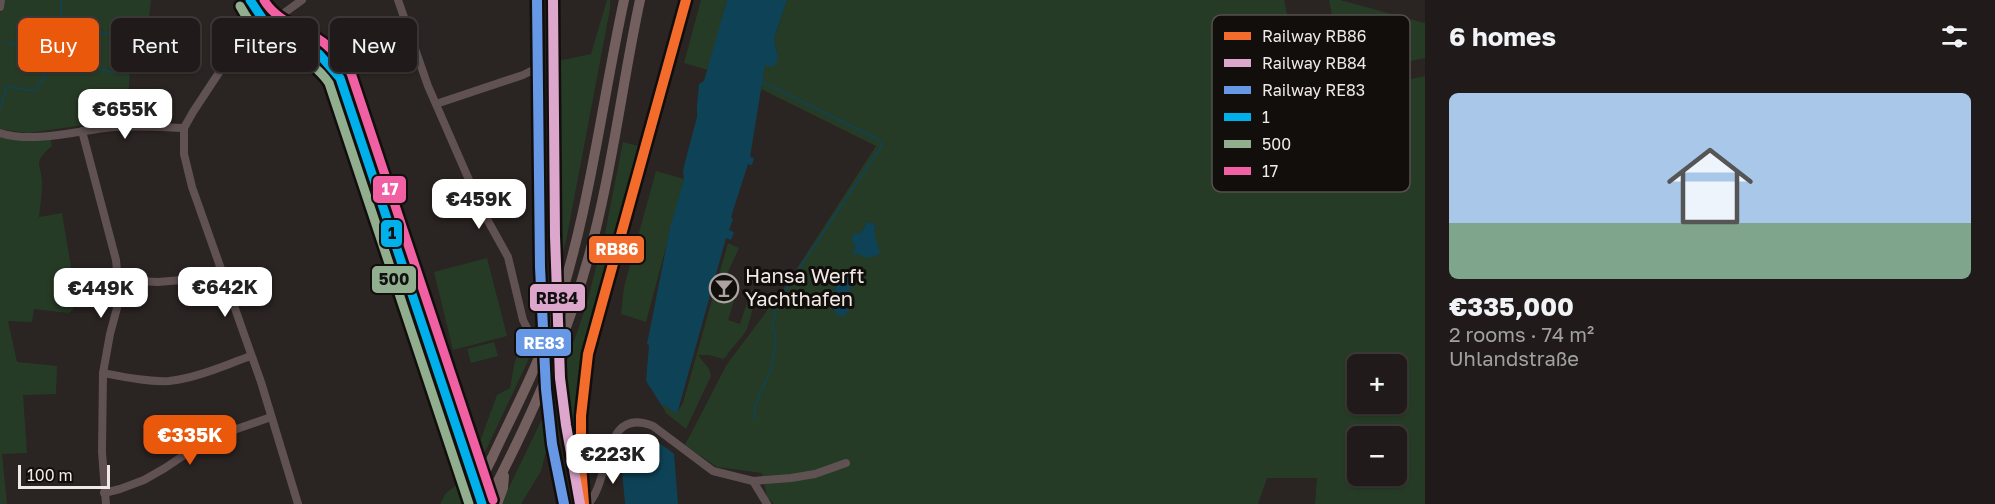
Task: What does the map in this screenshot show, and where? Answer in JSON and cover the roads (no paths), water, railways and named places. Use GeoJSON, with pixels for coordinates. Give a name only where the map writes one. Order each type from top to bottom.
{"type":"FeatureCollection","features":[{"type":"Feature","properties":{"kind":"highway"},"geometry":{"type":"LineString","coordinates":[[469,504],[539,358],[553,322],[572,258],[595,162],[624,0]]}},
{"type":"Feature","properties":{"kind":"highway"},"geometry":{"type":"LineString","coordinates":[[484,504],[504,470],[554,362],[588,262],[598,223],[640,0]]}},
{"type":"Feature","properties":{"kind":"highway"},"geometry":{"type":"LineString","coordinates":[[497,504],[503,488],[504,470]]}},
{"type":"Feature","properties":{"kind":"main road"},"geometry":{"type":"LineString","coordinates":[[250,0],[263,18]]}},
{"type":"Feature","properties":{"kind":"main road"},"geometry":{"type":"LineString","coordinates":[[318,53],[330,64],[340,78],[484,504]]}},
{"type":"Feature","properties":{"kind":"street"},"geometry":{"type":"LineString","coordinates":[[0,7],[1,0]]}},
{"type":"Feature","properties":{"kind":"street"},"geometry":{"type":"LineString","coordinates":[[276,18],[302,0]]}},
{"type":"Feature","properties":{"kind":"street"},"geometry":{"type":"LineString","coordinates":[[398,0],[420,68],[483,212],[508,257],[523,320],[529,332]]}},
{"type":"Feature","properties":{"kind":"street"},"geometry":{"type":"LineString","coordinates":[[436,104],[523,75],[533,69]]}},
{"type":"Feature","properties":{"kind":"street"},"geometry":{"type":"LineString","coordinates":[[219,72],[184,128],[184,154],[192,187],[251,356],[298,504]]}},
{"type":"Feature","properties":{"kind":"street"},"geometry":{"type":"LineString","coordinates":[[0,133],[28,137],[143,126],[184,128]]}},
{"type":"Feature","properties":{"kind":"street"},"geometry":{"type":"LineString","coordinates":[[82,131],[116,260],[118,280],[117,308],[103,373],[102,452],[106,504]]}},
{"type":"Feature","properties":{"kind":"street"},"geometry":{"type":"LineString","coordinates":[[118,280],[142,282],[182,280],[221,269]]}},
{"type":"Feature","properties":{"kind":"street"},"geometry":{"type":"LineString","coordinates":[[103,373],[168,381],[191,377],[251,356]]}},
{"type":"Feature","properties":{"kind":"street"},"geometry":{"type":"LineString","coordinates":[[104,493],[144,480],[208,439],[271,417]]}},
{"type":"Feature","properties":{"kind":"street"},"geometry":{"type":"LineString","coordinates":[[588,504],[598,490],[615,435],[623,424],[629,422],[644,422],[653,426],[713,471],[753,481],[815,474],[846,463]]}},
{"type":"Feature","properties":{"kind":"street"},"geometry":{"type":"LineString","coordinates":[[753,481],[767,504]]}},
{"type":"Feature","properties":{"kind":"water"},"geometry":{"type":"Polygon","coordinates":[[[727,0],[787,0],[774,38],[778,59],[773,67],[765,65],[750,157],[754,158],[752,165],[748,164],[731,217],[733,219],[729,230],[734,232],[731,240],[726,238],[677,414],[665,405],[662,406],[646,381],[649,345],[647,344],[670,228],[684,179],[683,170],[697,117],[699,84],[704,81],[727,0]]]}},
{"type":"Feature","properties":{"kind":"water"},"geometry":{"type":"Polygon","coordinates":[[[868,221],[876,226],[874,232],[880,254],[867,258],[857,253],[853,256],[855,245],[851,240],[854,233],[860,234],[868,221]]]}},
{"type":"Feature","properties":{"kind":"water"},"geometry":{"type":"Polygon","coordinates":[[[845,276],[852,284],[848,294],[851,304],[845,316],[837,315],[829,302],[840,279],[845,276]]]}},
{"type":"Feature","properties":{"kind":"water"},"geometry":{"type":"Polygon","coordinates":[[[629,441],[653,442],[674,454],[678,504],[625,504],[623,464],[629,441]]]}},
{"type":"Feature","properties":{"kind":"waterway"},"geometry":{"type":"LineString","coordinates":[[0,109],[7,86],[34,91],[49,70],[60,37],[61,0]]}},
{"type":"Feature","properties":{"kind":"waterway"},"geometry":{"type":"LineString","coordinates":[[99,32],[111,34]]}},
{"type":"Feature","properties":{"kind":"waterway"},"geometry":{"type":"LineString","coordinates":[[7,42],[115,73]]}},
{"type":"Feature","properties":{"kind":"waterway"},"geometry":{"type":"LineString","coordinates":[[754,419],[755,406],[772,367],[776,336],[772,328],[778,300],[881,147],[881,142],[875,138],[762,82]]}},
{"type":"Feature","properties":{"kind":"rail line","name":"RE83"},"geometry":{"type":"LineString","coordinates":[[537,0],[540,267],[546,389],[552,444],[564,504]]}},
{"type":"Feature","properties":{"kind":"rail line","name":"RB84"},"geometry":{"type":"LineString","coordinates":[[553,0],[555,236],[560,378],[580,504]]}},
{"type":"Feature","properties":{"kind":"rail line","name":"RB86"},"geometry":{"type":"LineString","coordinates":[[584,504],[581,416],[588,354],[686,0]]}},
{"type":"Feature","properties":{"kind":"place","name":"Hansa Werft Yachthafen"},"geometry":{"type":"Point","coordinates":[724,288]}}]}
